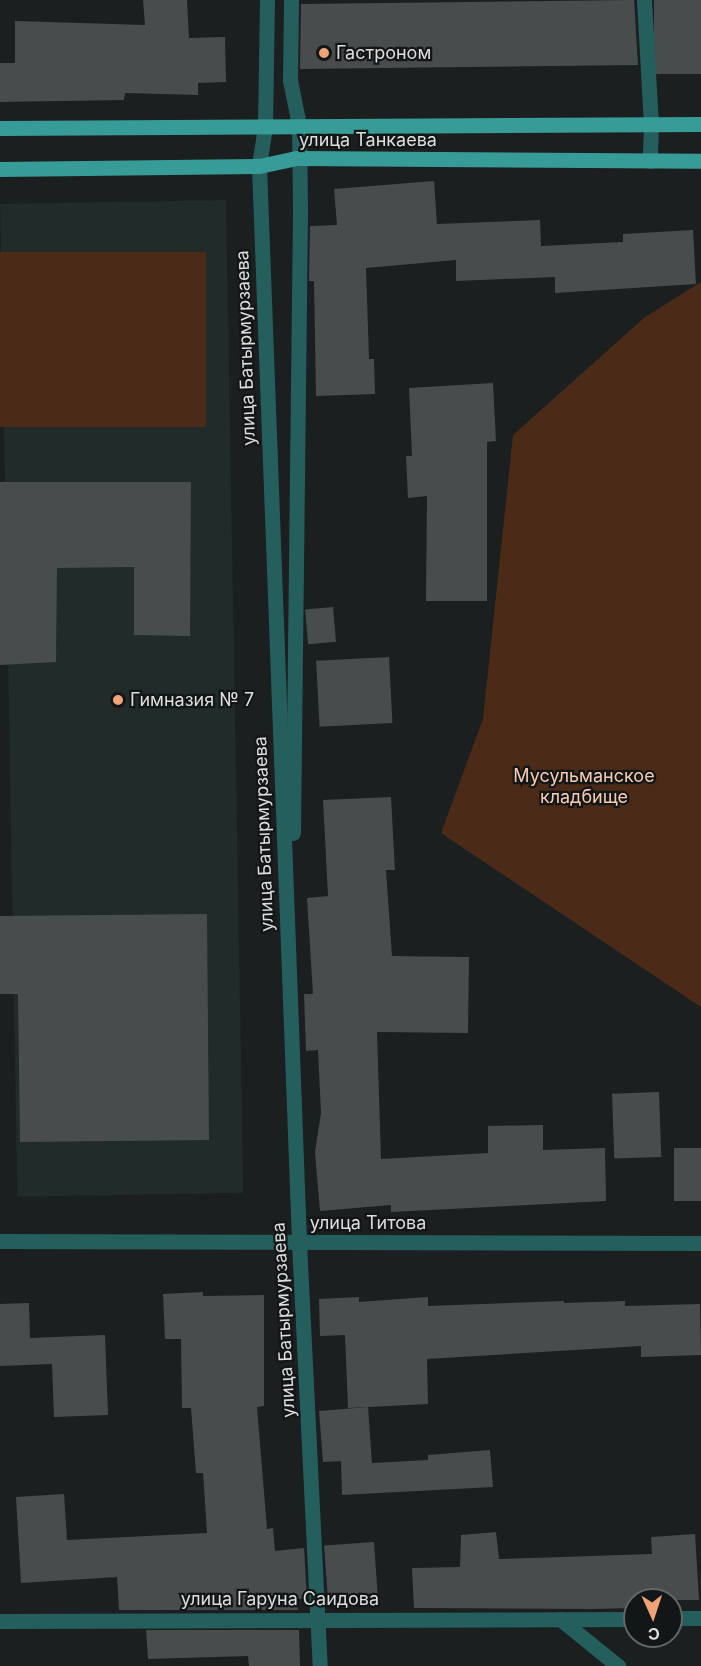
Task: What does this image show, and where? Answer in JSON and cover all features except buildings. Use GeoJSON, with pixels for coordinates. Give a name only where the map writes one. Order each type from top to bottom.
{"type":"FeatureCollection","features":[{"type":"Feature","properties":{"kind":"main road","name":"улица Танкаева"},"geometry":{"type":"LineString","coordinates":[[0,128],[701,124]]}},
{"type":"Feature","properties":{"kind":"main road","name":"улица Танкаева"},"geometry":{"type":"LineString","coordinates":[[0,170],[259,166],[298,158],[701,161]]}},
{"type":"Feature","properties":{"kind":"street","name":"улица Батырмурзаева"},"geometry":{"type":"LineString","coordinates":[[267,0],[265,127],[259,166],[302,1242],[322,1618],[320,1666]]}},
{"type":"Feature","properties":{"kind":"street","name":"улица Батырмурзаева"},"geometry":{"type":"LineString","coordinates":[[291,0],[290,80],[299,125],[293,858],[302,1242]]}},
{"type":"Feature","properties":{"kind":"street"},"geometry":{"type":"LineString","coordinates":[[644,0],[651,125],[650,162]]}},
{"type":"Feature","properties":{"kind":"street","name":"улица Титова"},"geometry":{"type":"LineString","coordinates":[[0,1241],[701,1243]]}},
{"type":"Feature","properties":{"kind":"street","name":"улица Гаруна Саидова"},"geometry":{"type":"LineString","coordinates":[[0,1621],[623,1618]]}},
{"type":"Feature","properties":{"kind":"street"},"geometry":{"type":"LineString","coordinates":[[683,1618],[701,1618]]}},
{"type":"Feature","properties":{"kind":"street"},"geometry":{"type":"LineString","coordinates":[[560,1619],[618,1666]]}},
{"type":"Feature","properties":{"kind":"shaded area","name":"Гимназия № 7"},"geometry":{"type":"Polygon","coordinates":[[[226,200],[243,1193],[17,1197],[0,204],[226,200]]]}},
{"type":"Feature","properties":{"kind":"green space"},"geometry":{"type":"Polygon","coordinates":[[[0,252],[206,252],[206,427],[0,427],[0,252]]]}},
{"type":"Feature","properties":{"kind":"green space","name":"Мусульманское кладбище"},"geometry":{"type":"Polygon","coordinates":[[[701,282],[701,1007],[441,833],[483,719],[513,435],[645,317],[701,282]]]}},
{"type":"Feature","properties":{"kind":"place","name":"Гастроном"},"geometry":{"type":"Point","coordinates":[324,53]}},
{"type":"Feature","properties":{"kind":"place","name":"Гимназия № 7"},"geometry":{"type":"Point","coordinates":[118,700]}}]}
